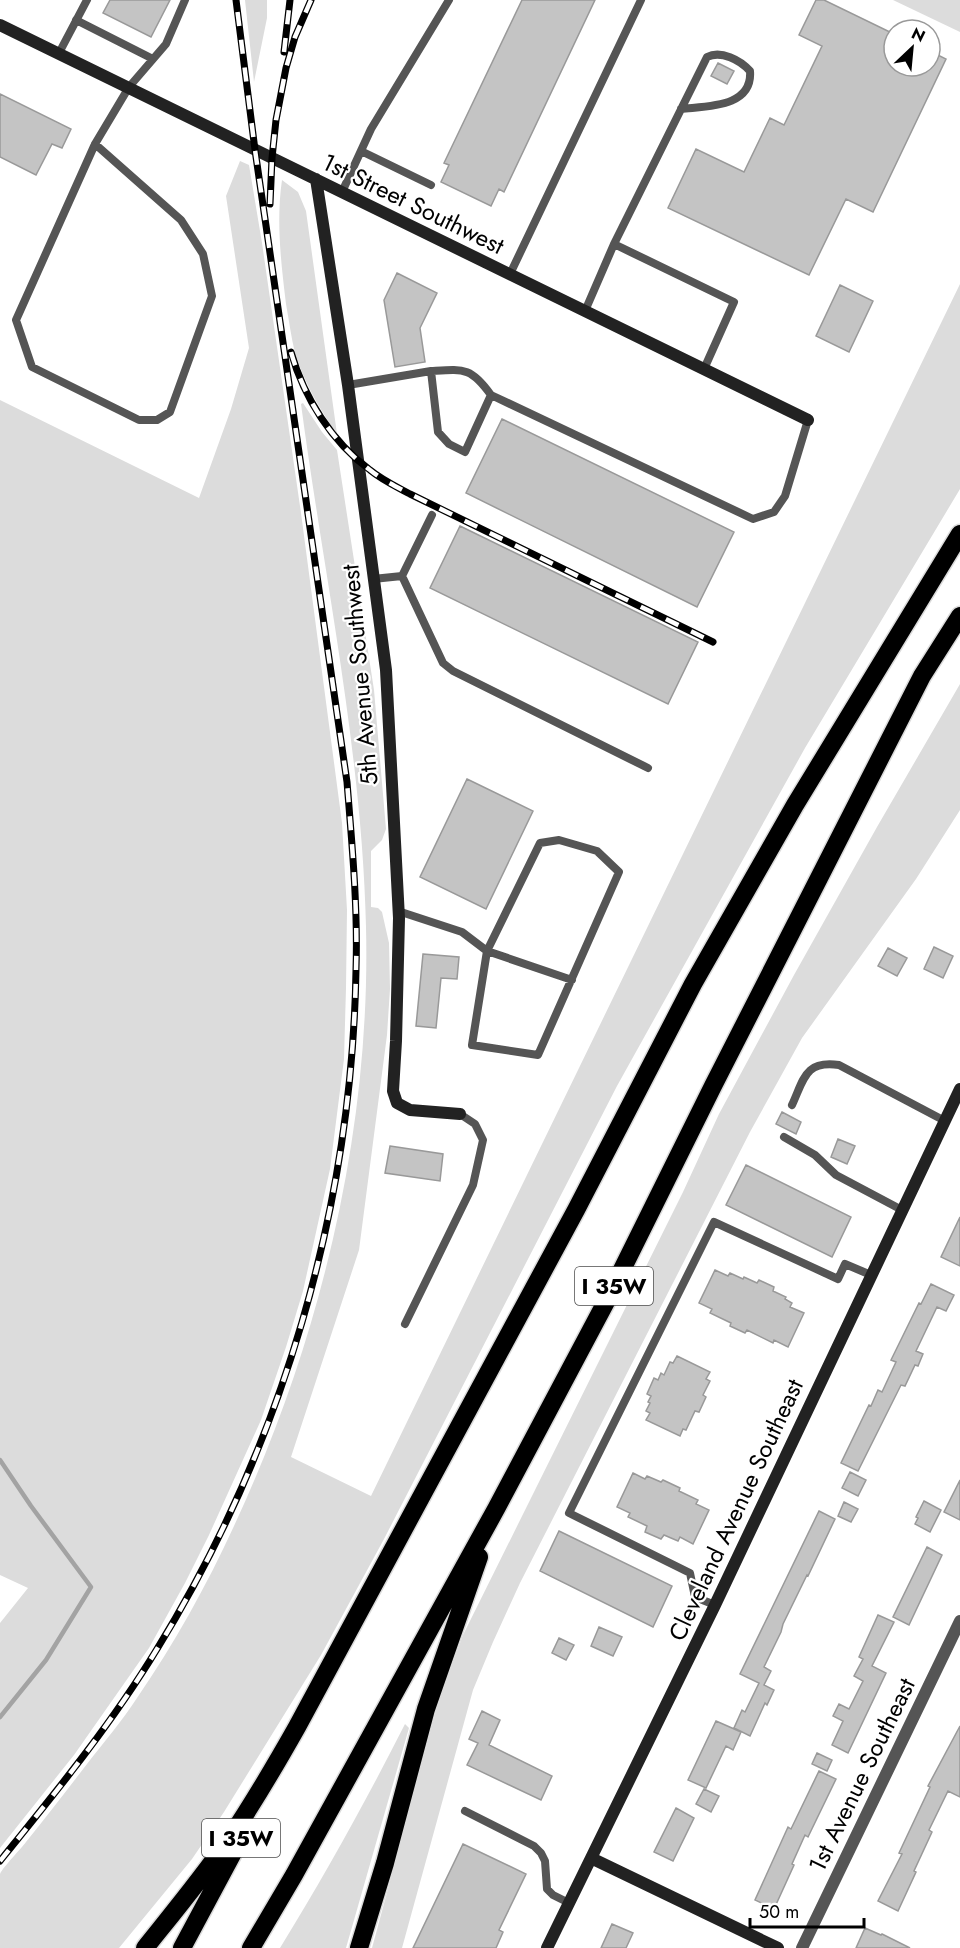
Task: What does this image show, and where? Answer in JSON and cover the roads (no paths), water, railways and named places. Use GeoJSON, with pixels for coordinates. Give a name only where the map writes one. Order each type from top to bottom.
{"type":"FeatureCollection","features":[{"type":"Feature","properties":{"kind":"highway","name":"I 35W"},"geometry":{"type":"LineString","coordinates":[[182,1948],[297,1727],[576,1210],[699,974],[795,805],[960,534]]}},
{"type":"Feature","properties":{"kind":"highway","name":"I 35W"},"geometry":{"type":"LineString","coordinates":[[250,1948],[294,1875],[496,1509],[608,1298],[713,1086],[922,676],[960,616]]}},
{"type":"Feature","properties":{"kind":"highway"},"geometry":{"type":"LineString","coordinates":[[359,1948],[426,1709],[496,1509]]}},
{"type":"Feature","properties":{"kind":"highway"},"geometry":{"type":"LineString","coordinates":[[145,1948],[188,1896],[227,1841],[264,1785],[297,1727]]}},
{"type":"Feature","properties":{"kind":"street","name":"1st Street Southwest"},"geometry":{"type":"LineString","coordinates":[[0,25],[808,420]]}},
{"type":"Feature","properties":{"kind":"street","name":"5th Avenue Southwest"},"geometry":{"type":"LineString","coordinates":[[316,179],[348,385],[386,670],[398,911],[396,1041],[393,1081],[395,1099],[402,1108],[414,1112],[460,1114]]}},
{"type":"Feature","properties":{"kind":"street","name":"Cleveland Avenue Southeast"},"geometry":{"type":"LineString","coordinates":[[547,1948],[631,1781],[960,1089]]}},
{"type":"Feature","properties":{"kind":"street","name":"1st Avenue Southeast"},"geometry":{"type":"LineString","coordinates":[[802,1948],[960,1621]]}},
{"type":"Feature","properties":{"kind":"street"},"geometry":{"type":"LineString","coordinates":[[591,1858],[778,1948]]}},
{"type":"Feature","properties":{"kind":"lane"},"geometry":{"type":"LineString","coordinates":[[58,53],[87,0]]}},
{"type":"Feature","properties":{"kind":"lane"},"geometry":{"type":"LineString","coordinates":[[95,144],[181,220],[203,254],[212,296],[170,412],[157,420],[139,420],[32,367],[16,320],[95,144],[129,87],[166,44],[185,0]]}},
{"type":"Feature","properties":{"kind":"lane"},"geometry":{"type":"LineString","coordinates":[[342,192],[371,129],[449,0]]}},
{"type":"Feature","properties":{"kind":"lane"},"geometry":{"type":"LineString","coordinates":[[510,274],[641,0]]}},
{"type":"Feature","properties":{"kind":"lane"},"geometry":{"type":"LineString","coordinates":[[76,20],[153,59]]}},
{"type":"Feature","properties":{"kind":"lane"},"geometry":{"type":"LineString","coordinates":[[585,311],[614,244],[681,109],[707,57],[712,54],[724,56],[740,63],[750,71],[750,81],[742,95],[728,104],[681,109]]}},
{"type":"Feature","properties":{"kind":"lane"},"geometry":{"type":"LineString","coordinates":[[361,151],[431,185]]}},
{"type":"Feature","properties":{"kind":"lane"},"geometry":{"type":"LineString","coordinates":[[614,244],[734,302],[704,369]]}},
{"type":"Feature","properties":{"kind":"lane"},"geometry":{"type":"LineString","coordinates":[[348,385],[431,371],[451,369],[470,372],[482,382],[491,395],[753,519],[774,512],[785,496],[808,420]]}},
{"type":"Feature","properties":{"kind":"lane"},"geometry":{"type":"LineString","coordinates":[[431,371],[438,432],[449,444],[465,452],[491,395]]}},
{"type":"Feature","properties":{"kind":"lane"},"geometry":{"type":"LineString","coordinates":[[402,576],[432,515]]}},
{"type":"Feature","properties":{"kind":"lane"},"geometry":{"type":"LineString","coordinates":[[374,579],[402,576]]}},
{"type":"Feature","properties":{"kind":"lane"},"geometry":{"type":"LineString","coordinates":[[402,576],[443,663],[453,671],[648,768]]}},
{"type":"Feature","properties":{"kind":"lane"},"geometry":{"type":"LineString","coordinates":[[559,840],[597,851],[619,872],[538,1055],[472,1045],[487,951],[540,843],[559,840]]}},
{"type":"Feature","properties":{"kind":"lane"},"geometry":{"type":"LineString","coordinates":[[398,911],[462,932],[487,951],[572,980]]}},
{"type":"Feature","properties":{"kind":"lane"},"geometry":{"type":"LineString","coordinates":[[792,1105],[813,1066],[825,1063],[839,1065],[945,1121]]}},
{"type":"Feature","properties":{"kind":"lane"},"geometry":{"type":"LineString","coordinates":[[405,1324],[473,1185],[483,1140],[475,1124],[460,1114]]}},
{"type":"Feature","properties":{"kind":"lane"},"geometry":{"type":"LineString","coordinates":[[784,1137],[815,1155],[836,1175],[902,1210]]}},
{"type":"Feature","properties":{"kind":"lane"},"geometry":{"type":"LineString","coordinates":[[715,1605],[695,1597],[690,1573],[569,1513],[714,1222],[838,1279],[844,1264],[871,1275]]}},
{"type":"Feature","properties":{"kind":"lane"},"geometry":{"type":"LineString","coordinates":[[465,1811],[534,1846],[545,1861],[548,1889],[553,1895],[569,1903]]}},
{"type":"Feature","properties":{"kind":"waterway"},"geometry":{"type":"LineString","coordinates":[[0,1460],[91,1587],[46,1660],[0,1717]]}},
{"type":"Feature","properties":{"kind":"railway"},"geometry":{"type":"LineString","coordinates":[[0,1861],[121,1705],[157,1649],[201,1571],[240,1491],[274,1408],[302,1323],[324,1236],[341,1148],[351,1059],[356,970],[353,853],[347,782],[255,150],[236,0]]}},
{"type":"Feature","properties":{"kind":"railway"},"geometry":{"type":"LineString","coordinates":[[284,52],[290,0]]}},
{"type":"Feature","properties":{"kind":"railway"},"geometry":{"type":"LineString","coordinates":[[270,204],[276,120],[286,68],[295,37],[311,0]]}},
{"type":"Feature","properties":{"kind":"railway"},"geometry":{"type":"LineString","coordinates":[[291,352],[303,386],[321,418],[343,446],[379,477],[713,642]]}}]}
